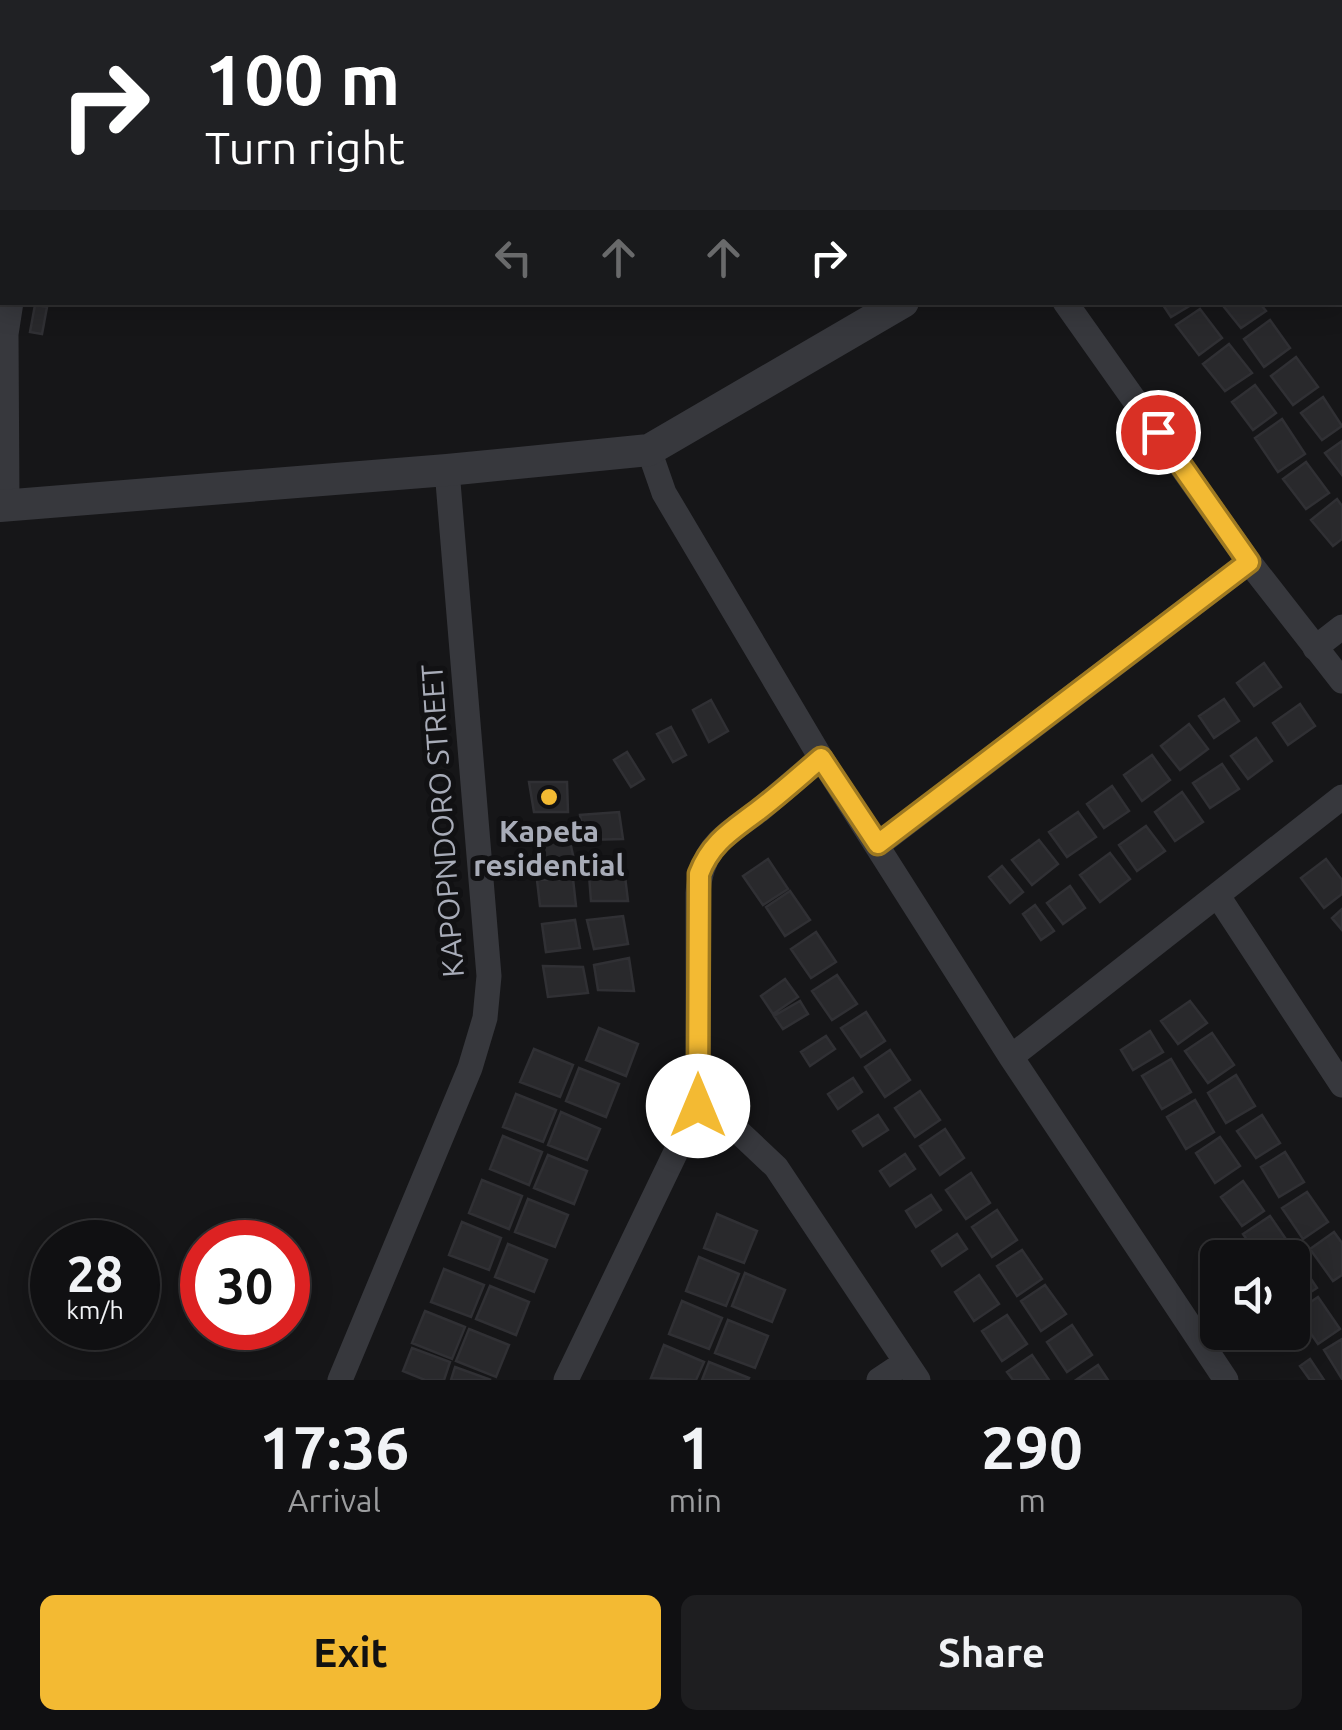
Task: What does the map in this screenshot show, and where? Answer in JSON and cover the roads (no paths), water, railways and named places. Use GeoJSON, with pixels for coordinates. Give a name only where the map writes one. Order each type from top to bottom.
{"type":"FeatureCollection","features":[{"type":"Feature","properties":{"kind":"street"},"geometry":{"type":"LineString","coordinates":[[11,305],[6,334],[4,506],[650,450],[898,305]]}},
{"type":"Feature","properties":{"kind":"street"},"geometry":{"type":"LineString","coordinates":[[1068,305],[1249,562],[1342,681]]}},
{"type":"Feature","properties":{"kind":"street"},"geometry":{"type":"LineString","coordinates":[[650,450],[664,493],[821,758],[1011,1057],[1226,1380]]}},
{"type":"Feature","properties":{"kind":"street","name":"KAPOPNDORO STREET"},"geometry":{"type":"LineString","coordinates":[[340,1380],[470,1068],[485,1018],[489,976],[448,470]]}},
{"type":"Feature","properties":{"kind":"street"},"geometry":{"type":"LineString","coordinates":[[878,844],[1249,562]]}},
{"type":"Feature","properties":{"kind":"street"},"geometry":{"type":"LineString","coordinates":[[1314,648],[1342,627]]}},
{"type":"Feature","properties":{"kind":"street"},"geometry":{"type":"LineString","coordinates":[[566,1380],[698,1106],[699,874],[706,856],[728,831],[821,758]]}},
{"type":"Feature","properties":{"kind":"street"},"geometry":{"type":"LineString","coordinates":[[1011,1057],[1342,796]]}},
{"type":"Feature","properties":{"kind":"street"},"geometry":{"type":"LineString","coordinates":[[1218,896],[1342,1086]]}},
{"type":"Feature","properties":{"kind":"street"},"geometry":{"type":"LineString","coordinates":[[698,1106],[726,1120],[776,1166],[912,1371],[879,1380]]}},
{"type":"Feature","properties":{"kind":"place","name":"Kapeta residential"},"geometry":{"type":"Point","coordinates":[549,797]}}]}
